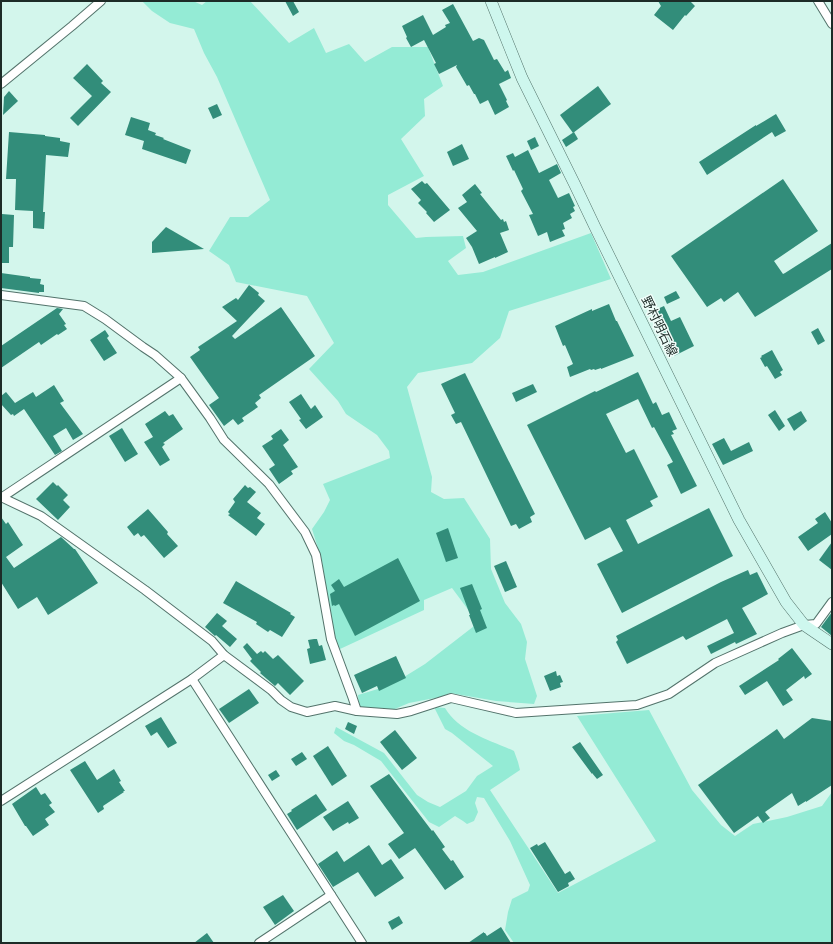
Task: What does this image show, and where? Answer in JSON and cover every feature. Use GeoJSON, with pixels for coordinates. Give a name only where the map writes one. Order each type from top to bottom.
{"type":"FeatureCollection","features":[{"type":"Feature","properties":{"kind":"main road","name":"野村明石線"},"geometry":{"type":"LineString","coordinates":[[491,1],[522,78],[739,520],[786,602],[804,626],[832,644]]}},
{"type":"Feature","properties":{"kind":"street"},"geometry":{"type":"LineString","coordinates":[[1,84],[101,1]]}},
{"type":"Feature","properties":{"kind":"street"},"geometry":{"type":"LineString","coordinates":[[818,1],[832,24]]}},
{"type":"Feature","properties":{"kind":"street"},"geometry":{"type":"LineString","coordinates":[[1,295],[84,306],[105,319],[155,355],[181,378],[224,440],[269,484],[305,532],[316,555],[331,639],[357,711]]}},
{"type":"Feature","properties":{"kind":"street"},"geometry":{"type":"LineString","coordinates":[[1,498],[181,378]]}},
{"type":"Feature","properties":{"kind":"street"},"geometry":{"type":"LineString","coordinates":[[1,498],[41,516],[145,590],[212,641],[224,655],[271,690],[281,700],[291,707],[307,712],[335,706],[357,711],[396,714],[411,711],[451,698],[516,713],[637,705],[669,694],[715,663],[782,633],[816,624],[832,602]]}},
{"type":"Feature","properties":{"kind":"street"},"geometry":{"type":"LineString","coordinates":[[1,801],[192,679],[224,655]]}},
{"type":"Feature","properties":{"kind":"street"},"geometry":{"type":"LineString","coordinates":[[192,679],[362,943]]}},
{"type":"Feature","properties":{"kind":"street"},"geometry":{"type":"LineString","coordinates":[[259,943],[331,895]]}},
{"type":"Feature","properties":{"kind":"green space"},"geometry":{"type":"Polygon","coordinates":[[[142,1],[193,1],[202,5],[207,1],[250,1],[289,43],[314,28],[326,53],[349,44],[365,62],[392,47],[428,47],[443,86],[424,99],[425,116],[401,139],[424,176],[388,195],[388,205],[416,238],[463,236],[466,248],[448,261],[458,275],[483,272],[591,233],[611,279],[509,311],[500,338],[472,363],[418,373],[407,387],[432,477],[431,492],[444,499],[464,498],[490,539],[491,569],[505,603],[521,624],[527,642],[525,659],[537,696],[534,704],[496,701],[450,693],[440,697],[409,703],[390,711],[359,709],[358,695],[391,685],[425,664],[478,623],[452,588],[424,600],[424,610],[340,649],[334,640],[322,561],[312,529],[324,512],[330,500],[323,484],[390,458],[389,451],[377,435],[346,414],[338,401],[309,369],[334,343],[307,296],[236,282],[229,265],[209,251],[230,217],[248,217],[270,200],[217,77],[204,53],[194,29],[170,23],[152,11],[142,1]]]}},
{"type":"Feature","properties":{"kind":"green space"},"geometry":{"type":"Polygon","coordinates":[[[434,707],[445,708],[458,723],[467,729],[485,739],[514,751],[520,770],[490,790],[558,893],[656,841],[577,716],[649,710],[692,790],[721,825],[735,836],[753,824],[787,817],[822,806],[832,792],[832,943],[514,943],[505,930],[508,912],[512,899],[528,891],[530,885],[510,841],[484,798],[477,797],[475,803],[478,812],[474,821],[467,824],[455,816],[439,827],[429,822],[381,761],[354,745],[344,741],[334,733],[336,727],[384,753],[417,795],[440,807],[466,791],[477,776],[493,766],[445,729],[434,707]]]}},
{"type":"Feature","properties":{"kind":"building"},"geometry":{"type":"Polygon","coordinates":[[[285,1],[293,1],[299,12],[293,16],[285,1]]]}},
{"type":"Feature","properties":{"kind":"building"},"geometry":{"type":"Polygon","coordinates":[[[658,1],[690,1],[695,6],[686,16],[685,15],[673,30],[654,15],[661,6],[658,1]]]}},
{"type":"Feature","properties":{"kind":"building"},"geometry":{"type":"Polygon","coordinates":[[[453,4],[473,41],[479,38],[484,40],[494,60],[497,59],[505,72],[508,70],[511,78],[499,84],[509,107],[495,115],[488,100],[480,104],[469,85],[467,86],[456,67],[457,65],[439,74],[434,64],[436,63],[424,40],[411,47],[406,38],[407,37],[402,26],[423,15],[433,35],[446,27],[445,25],[450,23],[442,10],[453,4]]]}},
{"type":"Feature","properties":{"kind":"building"},"geometry":{"type":"Polygon","coordinates":[[[87,64],[103,81],[101,83],[111,92],[78,126],[70,118],[92,96],[73,78],[87,64]]]}},
{"type":"Feature","properties":{"kind":"building"},"geometry":{"type":"Polygon","coordinates":[[[598,86],[611,104],[573,133],[560,115],[598,86]]]}},
{"type":"Feature","properties":{"kind":"building"},"geometry":{"type":"Polygon","coordinates":[[[9,91],[18,101],[3,115],[4,97],[9,91]]]}},
{"type":"Feature","properties":{"kind":"building"},"geometry":{"type":"Polygon","coordinates":[[[217,104],[222,115],[213,119],[208,108],[217,104]]]}},
{"type":"Feature","properties":{"kind":"building"},"geometry":{"type":"Polygon","coordinates":[[[776,114],[786,131],[775,137],[772,132],[707,175],[699,162],[756,125],[776,114]]]}},
{"type":"Feature","properties":{"kind":"building"},"geometry":{"type":"Polygon","coordinates":[[[131,117],[150,123],[148,130],[156,133],[155,135],[191,150],[186,164],[142,149],[144,141],[125,135],[131,117]]]}},
{"type":"Feature","properties":{"kind":"building"},"geometry":{"type":"Polygon","coordinates":[[[9,132],[45,135],[60,138],[60,141],[70,143],[68,157],[46,155],[43,212],[45,212],[44,229],[33,228],[33,211],[15,210],[16,179],[6,179],[9,132]]]}},
{"type":"Feature","properties":{"kind":"building"},"geometry":{"type":"Polygon","coordinates":[[[574,132],[578,139],[566,147],[562,140],[574,132]]]}},
{"type":"Feature","properties":{"kind":"building"},"geometry":{"type":"Polygon","coordinates":[[[535,137],[539,146],[531,150],[527,141],[535,137]]]}},
{"type":"Feature","properties":{"kind":"building"},"geometry":{"type":"Polygon","coordinates":[[[462,144],[469,159],[453,166],[447,152],[462,144]]]}},
{"type":"Feature","properties":{"kind":"building"},"geometry":{"type":"Polygon","coordinates":[[[528,150],[539,173],[557,164],[561,173],[549,180],[558,198],[569,193],[575,206],[573,207],[575,211],[570,214],[572,218],[563,223],[565,229],[562,230],[565,236],[550,242],[547,232],[538,236],[529,215],[533,214],[521,191],[523,189],[506,156],[513,153],[515,157],[528,150]]]}},
{"type":"Feature","properties":{"kind":"building"},"geometry":{"type":"Polygon","coordinates":[[[783,179],[818,231],[774,261],[783,274],[832,243],[832,269],[755,317],[738,292],[724,302],[721,298],[707,307],[671,256],[783,179]]]}},
{"type":"Feature","properties":{"kind":"building"},"geometry":{"type":"Polygon","coordinates":[[[422,181],[425,184],[427,183],[450,210],[434,222],[418,203],[421,200],[411,189],[422,181]]]}},
{"type":"Feature","properties":{"kind":"building"},"geometry":{"type":"Polygon","coordinates":[[[475,184],[482,193],[480,194],[501,220],[503,219],[504,222],[506,221],[509,230],[500,233],[508,252],[479,264],[472,247],[466,238],[477,231],[458,208],[467,202],[462,195],[475,184]]]}},
{"type":"Feature","properties":{"kind":"building"},"geometry":{"type":"Polygon","coordinates":[[[2,214],[14,215],[13,247],[9,247],[9,263],[1,263],[2,214]]]}},
{"type":"Feature","properties":{"kind":"building"},"geometry":{"type":"Polygon","coordinates":[[[166,227],[204,249],[152,253],[152,242],[166,227]]]}},
{"type":"Feature","properties":{"kind":"building"},"geometry":{"type":"Polygon","coordinates":[[[1,273],[41,279],[40,284],[44,285],[44,292],[39,293],[1,288],[1,273]]]}},
{"type":"Feature","properties":{"kind":"building"},"geometry":{"type":"Polygon","coordinates":[[[249,285],[259,293],[258,295],[265,301],[232,336],[235,339],[281,307],[315,356],[259,395],[261,398],[255,403],[258,407],[242,418],[244,421],[238,425],[233,419],[224,426],[209,405],[219,398],[190,357],[200,350],[198,347],[237,321],[222,307],[236,298],[238,300],[249,285]]]}},
{"type":"Feature","properties":{"kind":"building"},"geometry":{"type":"Polygon","coordinates":[[[676,291],[680,298],[667,304],[664,297],[676,291]]]}},
{"type":"Feature","properties":{"kind":"building"},"geometry":{"type":"Polygon","coordinates":[[[609,304],[634,356],[601,369],[590,369],[570,377],[567,367],[573,364],[565,345],[563,346],[555,326],[592,309],[592,311],[609,304]]]}},
{"type":"Feature","properties":{"kind":"building"},"geometry":{"type":"Polygon","coordinates":[[[664,306],[671,321],[680,317],[694,346],[674,356],[653,311],[664,306]]]}},
{"type":"Feature","properties":{"kind":"building"},"geometry":{"type":"Polygon","coordinates":[[[57,308],[63,309],[59,314],[66,324],[64,325],[67,329],[41,345],[39,342],[1,368],[1,346],[57,308]]]}},
{"type":"Feature","properties":{"kind":"building"},"geometry":{"type":"Polygon","coordinates":[[[818,328],[825,341],[818,345],[811,332],[818,328]]]}},
{"type":"Feature","properties":{"kind":"building"},"geometry":{"type":"Polygon","coordinates":[[[105,330],[109,336],[107,338],[117,353],[104,361],[90,340],[105,330]]]}},
{"type":"Feature","properties":{"kind":"building"},"geometry":{"type":"Polygon","coordinates":[[[772,350],[783,370],[780,372],[782,375],[775,379],[760,358],[772,350]]]}},
{"type":"Feature","properties":{"kind":"building"},"geometry":{"type":"Polygon","coordinates":[[[638,372],[653,404],[656,402],[662,415],[669,412],[677,429],[672,431],[674,434],[671,435],[697,486],[681,494],[667,465],[673,462],[654,427],[652,428],[638,399],[606,414],[626,453],[634,449],[658,497],[650,501],[653,506],[626,520],[638,544],[709,508],[733,556],[622,613],[597,564],[623,551],[610,527],[585,540],[527,425],[595,391],[596,392],[638,372]]]}},
{"type":"Feature","properties":{"kind":"building"},"geometry":{"type":"Polygon","coordinates":[[[465,373],[535,514],[530,517],[532,522],[519,529],[516,524],[511,526],[461,422],[456,424],[451,415],[455,413],[441,384],[465,373]]]}},
{"type":"Feature","properties":{"kind":"building"},"geometry":{"type":"Polygon","coordinates":[[[533,384],[537,392],[516,402],[512,393],[533,384]]]}},
{"type":"Feature","properties":{"kind":"building"},"geometry":{"type":"Polygon","coordinates":[[[54,385],[64,401],[60,403],[83,434],[73,440],[66,428],[53,436],[62,451],[55,455],[24,409],[14,416],[13,414],[11,415],[1,404],[1,396],[6,392],[15,403],[33,392],[36,397],[54,385]]]}},
{"type":"Feature","properties":{"kind":"building"},"geometry":{"type":"Polygon","coordinates":[[[301,394],[311,409],[315,405],[323,417],[306,429],[289,402],[301,394]]]}},
{"type":"Feature","properties":{"kind":"building"},"geometry":{"type":"Polygon","coordinates":[[[775,410],[785,426],[779,431],[768,415],[775,410]]]}},
{"type":"Feature","properties":{"kind":"building"},"geometry":{"type":"Polygon","coordinates":[[[165,411],[169,416],[173,414],[183,429],[163,443],[165,444],[162,447],[170,460],[160,466],[144,442],[153,437],[145,424],[165,411]]]}},
{"type":"Feature","properties":{"kind":"building"},"geometry":{"type":"Polygon","coordinates":[[[801,411],[807,421],[794,431],[787,419],[801,411]]]}},
{"type":"Feature","properties":{"kind":"building"},"geometry":{"type":"Polygon","coordinates":[[[122,428],[138,454],[125,462],[109,436],[122,428]]]}},
{"type":"Feature","properties":{"kind":"building"},"geometry":{"type":"Polygon","coordinates":[[[281,429],[289,440],[283,445],[298,467],[291,471],[293,474],[279,484],[269,469],[275,465],[262,446],[273,439],[271,436],[281,429]]]}},
{"type":"Feature","properties":{"kind":"building"},"geometry":{"type":"Polygon","coordinates":[[[724,438],[731,451],[749,442],[753,451],[723,465],[712,444],[724,438]]]}},
{"type":"Feature","properties":{"kind":"building"},"geometry":{"type":"Polygon","coordinates":[[[53,482],[68,495],[63,500],[70,507],[58,520],[36,499],[53,482]]]}},
{"type":"Feature","properties":{"kind":"building"},"geometry":{"type":"Polygon","coordinates":[[[245,485],[256,492],[247,502],[261,513],[257,518],[265,524],[256,536],[228,515],[230,514],[228,512],[235,502],[233,499],[245,485]]]}},
{"type":"Feature","properties":{"kind":"building"},"geometry":{"type":"Polygon","coordinates":[[[148,509],[178,546],[164,558],[144,535],[141,537],[138,533],[134,536],[127,527],[148,509]]]}},
{"type":"Feature","properties":{"kind":"building"},"geometry":{"type":"Polygon","coordinates":[[[825,512],[832,523],[832,534],[808,551],[798,537],[818,523],[815,519],[825,512]]]}},
{"type":"Feature","properties":{"kind":"building"},"geometry":{"type":"Polygon","coordinates":[[[1,517],[6,524],[8,522],[23,545],[6,557],[14,568],[61,537],[75,549],[98,583],[48,615],[37,597],[18,609],[1,582],[1,517]]]}},
{"type":"Feature","properties":{"kind":"building"},"geometry":{"type":"Polygon","coordinates":[[[448,528],[458,558],[446,562],[436,533],[448,528]]]}},
{"type":"Feature","properties":{"kind":"building"},"geometry":{"type":"Polygon","coordinates":[[[832,542],[832,570],[819,560],[832,542]]]}},
{"type":"Feature","properties":{"kind":"building"},"geometry":{"type":"Polygon","coordinates":[[[398,558],[420,601],[355,636],[339,604],[332,606],[330,594],[335,591],[331,585],[339,579],[344,587],[398,558]]]}},
{"type":"Feature","properties":{"kind":"building"},"geometry":{"type":"Polygon","coordinates":[[[506,561],[517,587],[505,592],[494,566],[506,561]]]}},
{"type":"Feature","properties":{"kind":"building"},"geometry":{"type":"Polygon","coordinates":[[[748,570],[750,575],[757,572],[768,594],[742,608],[757,634],[736,644],[735,642],[711,654],[707,646],[734,633],[727,619],[686,640],[683,636],[627,664],[616,642],[618,640],[616,636],[721,582],[748,570]]]}},
{"type":"Feature","properties":{"kind":"building"},"geometry":{"type":"Polygon","coordinates":[[[236,581],[291,613],[290,614],[295,617],[282,637],[270,630],[268,632],[256,624],[257,622],[223,603],[236,581]]]}},
{"type":"Feature","properties":{"kind":"building"},"geometry":{"type":"Polygon","coordinates":[[[472,584],[482,609],[480,610],[487,628],[476,633],[460,588],[472,584]]]}},
{"type":"Feature","properties":{"kind":"building"},"geometry":{"type":"Polygon","coordinates":[[[832,612],[832,636],[821,627],[832,612]]]}},
{"type":"Feature","properties":{"kind":"building"},"geometry":{"type":"Polygon","coordinates":[[[217,613],[227,621],[222,626],[237,639],[230,647],[205,627],[217,613]]]}},
{"type":"Feature","properties":{"kind":"building"},"geometry":{"type":"Polygon","coordinates":[[[317,639],[319,646],[322,645],[326,660],[310,664],[307,649],[310,648],[308,640],[317,639]]]}},
{"type":"Feature","properties":{"kind":"building"},"geometry":{"type":"Polygon","coordinates":[[[247,643],[257,654],[261,651],[263,653],[265,651],[273,659],[278,655],[304,681],[290,695],[278,683],[275,686],[260,673],[261,672],[250,661],[252,659],[243,647],[247,643]]]}},
{"type":"Feature","properties":{"kind":"building"},"geometry":{"type":"Polygon","coordinates":[[[792,648],[812,674],[805,679],[804,676],[786,690],[793,700],[783,706],[767,681],[745,695],[739,686],[779,660],[778,659],[792,648]]]}},
{"type":"Feature","properties":{"kind":"building"},"geometry":{"type":"Polygon","coordinates":[[[396,656],[406,678],[379,691],[377,686],[362,693],[354,675],[396,656]]]}},
{"type":"Feature","properties":{"kind":"building"},"geometry":{"type":"Polygon","coordinates":[[[556,671],[557,676],[560,675],[563,682],[560,683],[561,687],[550,691],[544,676],[556,671]]]}},
{"type":"Feature","properties":{"kind":"building"},"geometry":{"type":"Polygon","coordinates":[[[249,689],[259,703],[229,723],[219,709],[249,689]]]}},
{"type":"Feature","properties":{"kind":"building"},"geometry":{"type":"Polygon","coordinates":[[[161,717],[177,743],[168,748],[157,732],[151,736],[145,726],[161,717]]]}},
{"type":"Feature","properties":{"kind":"building"},"geometry":{"type":"Polygon","coordinates":[[[812,718],[832,721],[832,785],[798,806],[792,793],[765,812],[770,818],[763,823],[758,816],[734,833],[698,785],[777,729],[784,739],[812,718]]]}},
{"type":"Feature","properties":{"kind":"building"},"geometry":{"type":"Polygon","coordinates":[[[348,722],[357,726],[354,734],[345,729],[348,722]]]}},
{"type":"Feature","properties":{"kind":"building"},"geometry":{"type":"Polygon","coordinates":[[[395,730],[417,758],[402,770],[380,742],[395,730]]]}},
{"type":"Feature","properties":{"kind":"building"},"geometry":{"type":"Polygon","coordinates":[[[580,742],[603,775],[597,779],[572,747],[580,742]]]}},
{"type":"Feature","properties":{"kind":"building"},"geometry":{"type":"Polygon","coordinates":[[[328,746],[347,776],[332,786],[313,756],[328,746]]]}},
{"type":"Feature","properties":{"kind":"building"},"geometry":{"type":"Polygon","coordinates":[[[302,752],[307,759],[296,766],[291,759],[302,752]]]}},
{"type":"Feature","properties":{"kind":"building"},"geometry":{"type":"Polygon","coordinates":[[[85,761],[97,780],[114,769],[121,781],[119,782],[125,791],[103,806],[104,809],[98,813],[70,770],[85,761]]]}},
{"type":"Feature","properties":{"kind":"building"},"geometry":{"type":"Polygon","coordinates":[[[276,770],[280,776],[272,781],[268,775],[276,770]]]}},
{"type":"Feature","properties":{"kind":"building"},"geometry":{"type":"Polygon","coordinates":[[[389,774],[432,831],[433,830],[445,847],[442,849],[451,861],[453,860],[464,877],[445,890],[415,848],[399,859],[388,844],[404,833],[370,786],[389,774]]]}},
{"type":"Feature","properties":{"kind":"building"},"geometry":{"type":"Polygon","coordinates":[[[36,787],[41,795],[45,793],[52,803],[49,805],[55,812],[45,819],[49,825],[33,836],[25,826],[12,804],[36,787]]]}},
{"type":"Feature","properties":{"kind":"building"},"geometry":{"type":"Polygon","coordinates":[[[316,794],[327,810],[297,830],[287,814],[316,794]]]}},
{"type":"Feature","properties":{"kind":"building"},"geometry":{"type":"Polygon","coordinates":[[[348,801],[359,818],[349,824],[348,822],[333,831],[323,817],[348,801]]]}},
{"type":"Feature","properties":{"kind":"building"},"geometry":{"type":"Polygon","coordinates":[[[545,842],[565,874],[570,871],[575,879],[568,883],[569,886],[558,892],[530,848],[545,842]]]}},
{"type":"Feature","properties":{"kind":"building"},"geometry":{"type":"Polygon","coordinates":[[[369,845],[382,865],[391,859],[404,878],[375,897],[358,872],[333,887],[318,864],[337,851],[344,862],[369,845]]]}},
{"type":"Feature","properties":{"kind":"building"},"geometry":{"type":"Polygon","coordinates":[[[283,895],[294,911],[275,925],[263,907],[283,895]]]}},
{"type":"Feature","properties":{"kind":"building"},"geometry":{"type":"Polygon","coordinates":[[[399,916],[403,923],[392,930],[388,922],[399,916]]]}},
{"type":"Feature","properties":{"kind":"building"},"geometry":{"type":"Polygon","coordinates":[[[501,927],[511,943],[468,943],[484,932],[487,936],[501,927]]]}},
{"type":"Feature","properties":{"kind":"building"},"geometry":{"type":"Polygon","coordinates":[[[207,933],[214,943],[194,943],[207,933]]]}}]}
